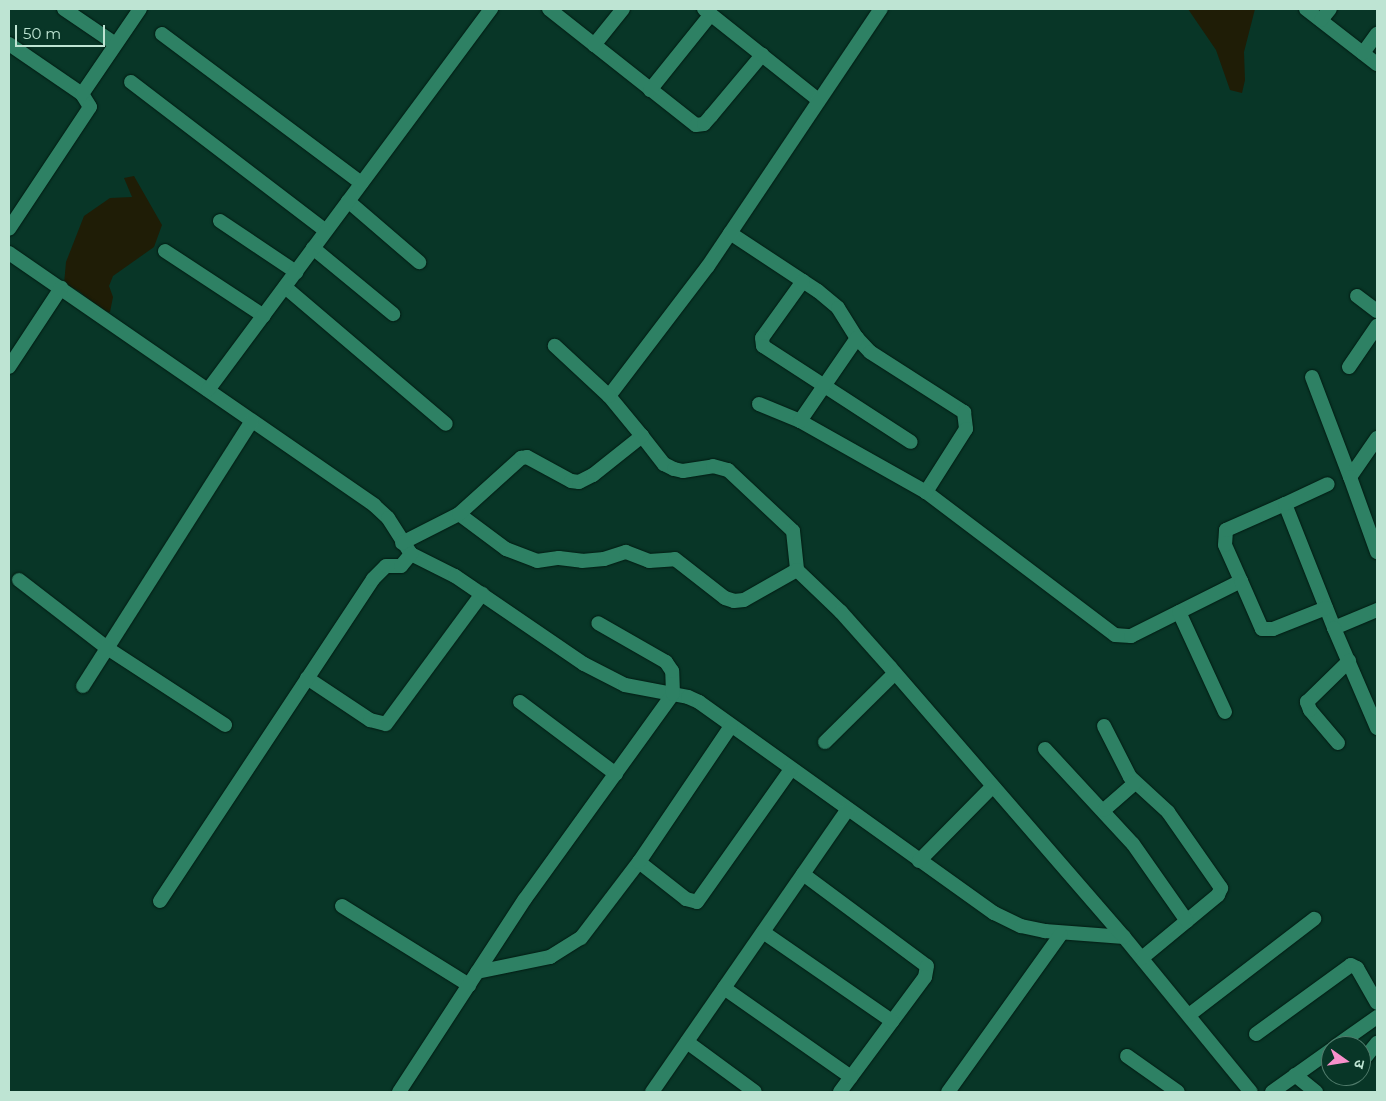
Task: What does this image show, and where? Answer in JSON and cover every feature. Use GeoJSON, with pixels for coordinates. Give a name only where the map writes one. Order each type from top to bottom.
{"type":"FeatureCollection","features":[{"type":"Feature","properties":{"kind":"street"},"geometry":{"type":"LineString","coordinates":[[64,9],[114,43]]}},
{"type":"Feature","properties":{"kind":"street"},"geometry":{"type":"LineString","coordinates":[[82,94],[114,43],[140,9]]}},
{"type":"Feature","properties":{"kind":"street"},"geometry":{"type":"LineString","coordinates":[[208,390],[491,9]]}},
{"type":"Feature","properties":{"kind":"street"},"geometry":{"type":"LineString","coordinates":[[549,9],[689,122],[704,124],[762,55]]}},
{"type":"Feature","properties":{"kind":"street"},"geometry":{"type":"LineString","coordinates":[[594,45],[623,9]]}},
{"type":"Feature","properties":{"kind":"street"},"geometry":{"type":"LineString","coordinates":[[609,396],[730,232],[817,99],[881,9]]}},
{"type":"Feature","properties":{"kind":"street"},"geometry":{"type":"LineString","coordinates":[[1306,9],[1377,64]]}},
{"type":"Feature","properties":{"kind":"street"},"geometry":{"type":"LineString","coordinates":[[1321,20],[1330,9]]}},
{"type":"Feature","properties":{"kind":"street"},"geometry":{"type":"LineString","coordinates":[[650,90],[708,12],[817,99]]}},
{"type":"Feature","properties":{"kind":"street"},"geometry":{"type":"LineString","coordinates":[[162,34],[361,184]]}},
{"type":"Feature","properties":{"kind":"street"},"geometry":{"type":"LineString","coordinates":[[1363,53],[1377,34]]}},
{"type":"Feature","properties":{"kind":"street"},"geometry":{"type":"LineString","coordinates":[[9,44],[82,94],[90,107],[87,116],[9,229]]}},
{"type":"Feature","properties":{"kind":"street"},"geometry":{"type":"LineString","coordinates":[[131,82],[326,231]]}},
{"type":"Feature","properties":{"kind":"street"},"geometry":{"type":"LineString","coordinates":[[348,201],[419,262]]}},
{"type":"Feature","properties":{"kind":"street"},"geometry":{"type":"LineString","coordinates":[[220,221],[296,272]]}},
{"type":"Feature","properties":{"kind":"street"},"geometry":{"type":"LineString","coordinates":[[730,232],[803,281],[838,308],[857,338],[870,352],[964,412],[966,429],[926,492]]}},
{"type":"Feature","properties":{"kind":"street"},"geometry":{"type":"LineString","coordinates":[[313,248],[393,314]]}},
{"type":"Feature","properties":{"kind":"street"},"geometry":{"type":"LineString","coordinates":[[165,250],[264,316]]}},
{"type":"Feature","properties":{"kind":"street"},"geometry":{"type":"LineString","coordinates":[[9,253],[374,505],[388,518],[407,548],[455,576],[604,675],[644,691],[673,694],[698,702],[994,913],[1021,926],[1061,934],[1124,937]]}},
{"type":"Feature","properties":{"kind":"street"},"geometry":{"type":"LineString","coordinates":[[803,281],[761,342],[767,349],[911,442]]}},
{"type":"Feature","properties":{"kind":"street"},"geometry":{"type":"LineString","coordinates":[[285,287],[446,424]]}},
{"type":"Feature","properties":{"kind":"street"},"geometry":{"type":"LineString","coordinates":[[9,367],[60,288]]}},
{"type":"Feature","properties":{"kind":"street"},"geometry":{"type":"LineString","coordinates":[[1357,296],[1377,311]]}},
{"type":"Feature","properties":{"kind":"street"},"geometry":{"type":"LineString","coordinates":[[1349,367],[1377,326]]}},
{"type":"Feature","properties":{"kind":"street"},"geometry":{"type":"LineString","coordinates":[[800,421],[857,338]]}},
{"type":"Feature","properties":{"kind":"street"},"geometry":{"type":"LineString","coordinates":[[555,346],[609,396],[664,464],[674,469],[713,466],[728,470],[793,530],[797,570],[841,612],[895,673],[1142,958],[1251,1092]]}},
{"type":"Feature","properties":{"kind":"street"},"geometry":{"type":"LineString","coordinates":[[1312,377],[1377,552]]}},
{"type":"Feature","properties":{"kind":"street"},"geometry":{"type":"LineString","coordinates":[[759,404],[800,421],[926,492],[1115,635],[1131,636],[1241,581]]}},
{"type":"Feature","properties":{"kind":"street"},"geometry":{"type":"LineString","coordinates":[[82,686],[252,421]]}},
{"type":"Feature","properties":{"kind":"street"},"geometry":{"type":"LineString","coordinates":[[160,901],[372,579],[386,566],[401,566],[407,548],[459,514],[521,458],[527,457],[579,482],[593,475],[642,436]]}},
{"type":"Feature","properties":{"kind":"street"},"geometry":{"type":"LineString","coordinates":[[1350,477],[1377,438]]}},
{"type":"Feature","properties":{"kind":"street"},"geometry":{"type":"LineString","coordinates":[[1326,608],[1273,629],[1262,629],[1224,544],[1226,530],[1328,484]]}},
{"type":"Feature","properties":{"kind":"street"},"geometry":{"type":"LineString","coordinates":[[1285,504],[1334,628],[1377,728]]}},
{"type":"Feature","properties":{"kind":"street"},"geometry":{"type":"LineString","coordinates":[[459,514],[506,548],[537,561],[559,558],[582,561],[604,559],[626,552],[649,562],[675,559],[725,598],[734,601],[744,600],[797,570]]}},
{"type":"Feature","properties":{"kind":"street"},"geometry":{"type":"LineString","coordinates":[[19,580],[107,648],[225,725]]}},
{"type":"Feature","properties":{"kind":"street"},"geometry":{"type":"LineString","coordinates":[[307,678],[370,720],[386,724],[482,594]]}},
{"type":"Feature","properties":{"kind":"street"},"geometry":{"type":"LineString","coordinates":[[1334,628],[1377,610]]}},
{"type":"Feature","properties":{"kind":"street"},"geometry":{"type":"LineString","coordinates":[[1179,612],[1225,712]]}},
{"type":"Feature","properties":{"kind":"street"},"geometry":{"type":"LineString","coordinates":[[399,1092],[525,899],[673,694],[672,671],[666,662],[598,623]]}},
{"type":"Feature","properties":{"kind":"street"},"geometry":{"type":"LineString","coordinates":[[1338,743],[1310,710],[1307,702],[1348,661]]}},
{"type":"Feature","properties":{"kind":"street"},"geometry":{"type":"LineString","coordinates":[[825,742],[895,673]]}},
{"type":"Feature","properties":{"kind":"street"},"geometry":{"type":"LineString","coordinates":[[520,702],[616,774]]}},
{"type":"Feature","properties":{"kind":"street"},"geometry":{"type":"LineString","coordinates":[[477,972],[550,957],[568,948],[594,923],[639,862],[731,726]]}},
{"type":"Feature","properties":{"kind":"street"},"geometry":{"type":"LineString","coordinates":[[1104,726],[1121,764],[1134,783],[1168,812],[1221,888],[1218,894],[1142,958]]}},
{"type":"Feature","properties":{"kind":"street"},"geometry":{"type":"LineString","coordinates":[[1045,749],[1104,810],[1133,844],[1187,921]]}},
{"type":"Feature","properties":{"kind":"street"},"geometry":{"type":"LineString","coordinates":[[639,862],[686,899],[697,902],[791,769]]}},
{"type":"Feature","properties":{"kind":"street"},"geometry":{"type":"LineString","coordinates":[[1104,810],[1134,783]]}},
{"type":"Feature","properties":{"kind":"street"},"geometry":{"type":"LineString","coordinates":[[920,861],[993,786]]}},
{"type":"Feature","properties":{"kind":"street"},"geometry":{"type":"LineString","coordinates":[[652,1092],[847,810]]}},
{"type":"Feature","properties":{"kind":"street"},"geometry":{"type":"LineString","coordinates":[[803,874],[927,966],[925,977],[840,1092]]}},
{"type":"Feature","properties":{"kind":"street"},"geometry":{"type":"LineString","coordinates":[[342,906],[469,985]]}},
{"type":"Feature","properties":{"kind":"street"},"geometry":{"type":"LineString","coordinates":[[1189,1015],[1314,919]]}},
{"type":"Feature","properties":{"kind":"street"},"geometry":{"type":"LineString","coordinates":[[763,932],[892,1021]]}},
{"type":"Feature","properties":{"kind":"street"},"geometry":{"type":"LineString","coordinates":[[948,1092],[1061,934]]}},
{"type":"Feature","properties":{"kind":"street"},"geometry":{"type":"LineString","coordinates":[[1256,1034],[1351,965],[1357,968],[1373,986],[1377,1003]]}},
{"type":"Feature","properties":{"kind":"street"},"geometry":{"type":"LineString","coordinates":[[724,988],[851,1077]]}},
{"type":"Feature","properties":{"kind":"street"},"geometry":{"type":"LineString","coordinates":[[1350,1036],[1377,1017]]}},
{"type":"Feature","properties":{"kind":"street"},"geometry":{"type":"LineString","coordinates":[[687,1042],[755,1092]]}},
{"type":"Feature","properties":{"kind":"street"},"geometry":{"type":"LineString","coordinates":[[1127,1056],[1178,1092]]}},
{"type":"Feature","properties":{"kind":"street"},"geometry":{"type":"LineString","coordinates":[[1272,1092],[1321,1057]]}},
{"type":"Feature","properties":{"kind":"street"},"geometry":{"type":"LineString","coordinates":[[1295,1075],[1316,1092]]}},
{"type":"Feature","properties":{"kind":"shaded area"},"geometry":{"type":"Polygon","coordinates":[[[1188,9],[1255,9],[1244,52],[1245,80],[1242,93],[1230,90],[1216,50],[1188,9]]]}},
{"type":"Feature","properties":{"kind":"shaded area"},"geometry":{"type":"Polygon","coordinates":[[[134,176],[162,225],[154,247],[113,276],[109,286],[113,297],[110,312],[100,311],[79,291],[64,284],[66,262],[84,216],[110,198],[132,197],[124,178],[134,176]]]}}]}
